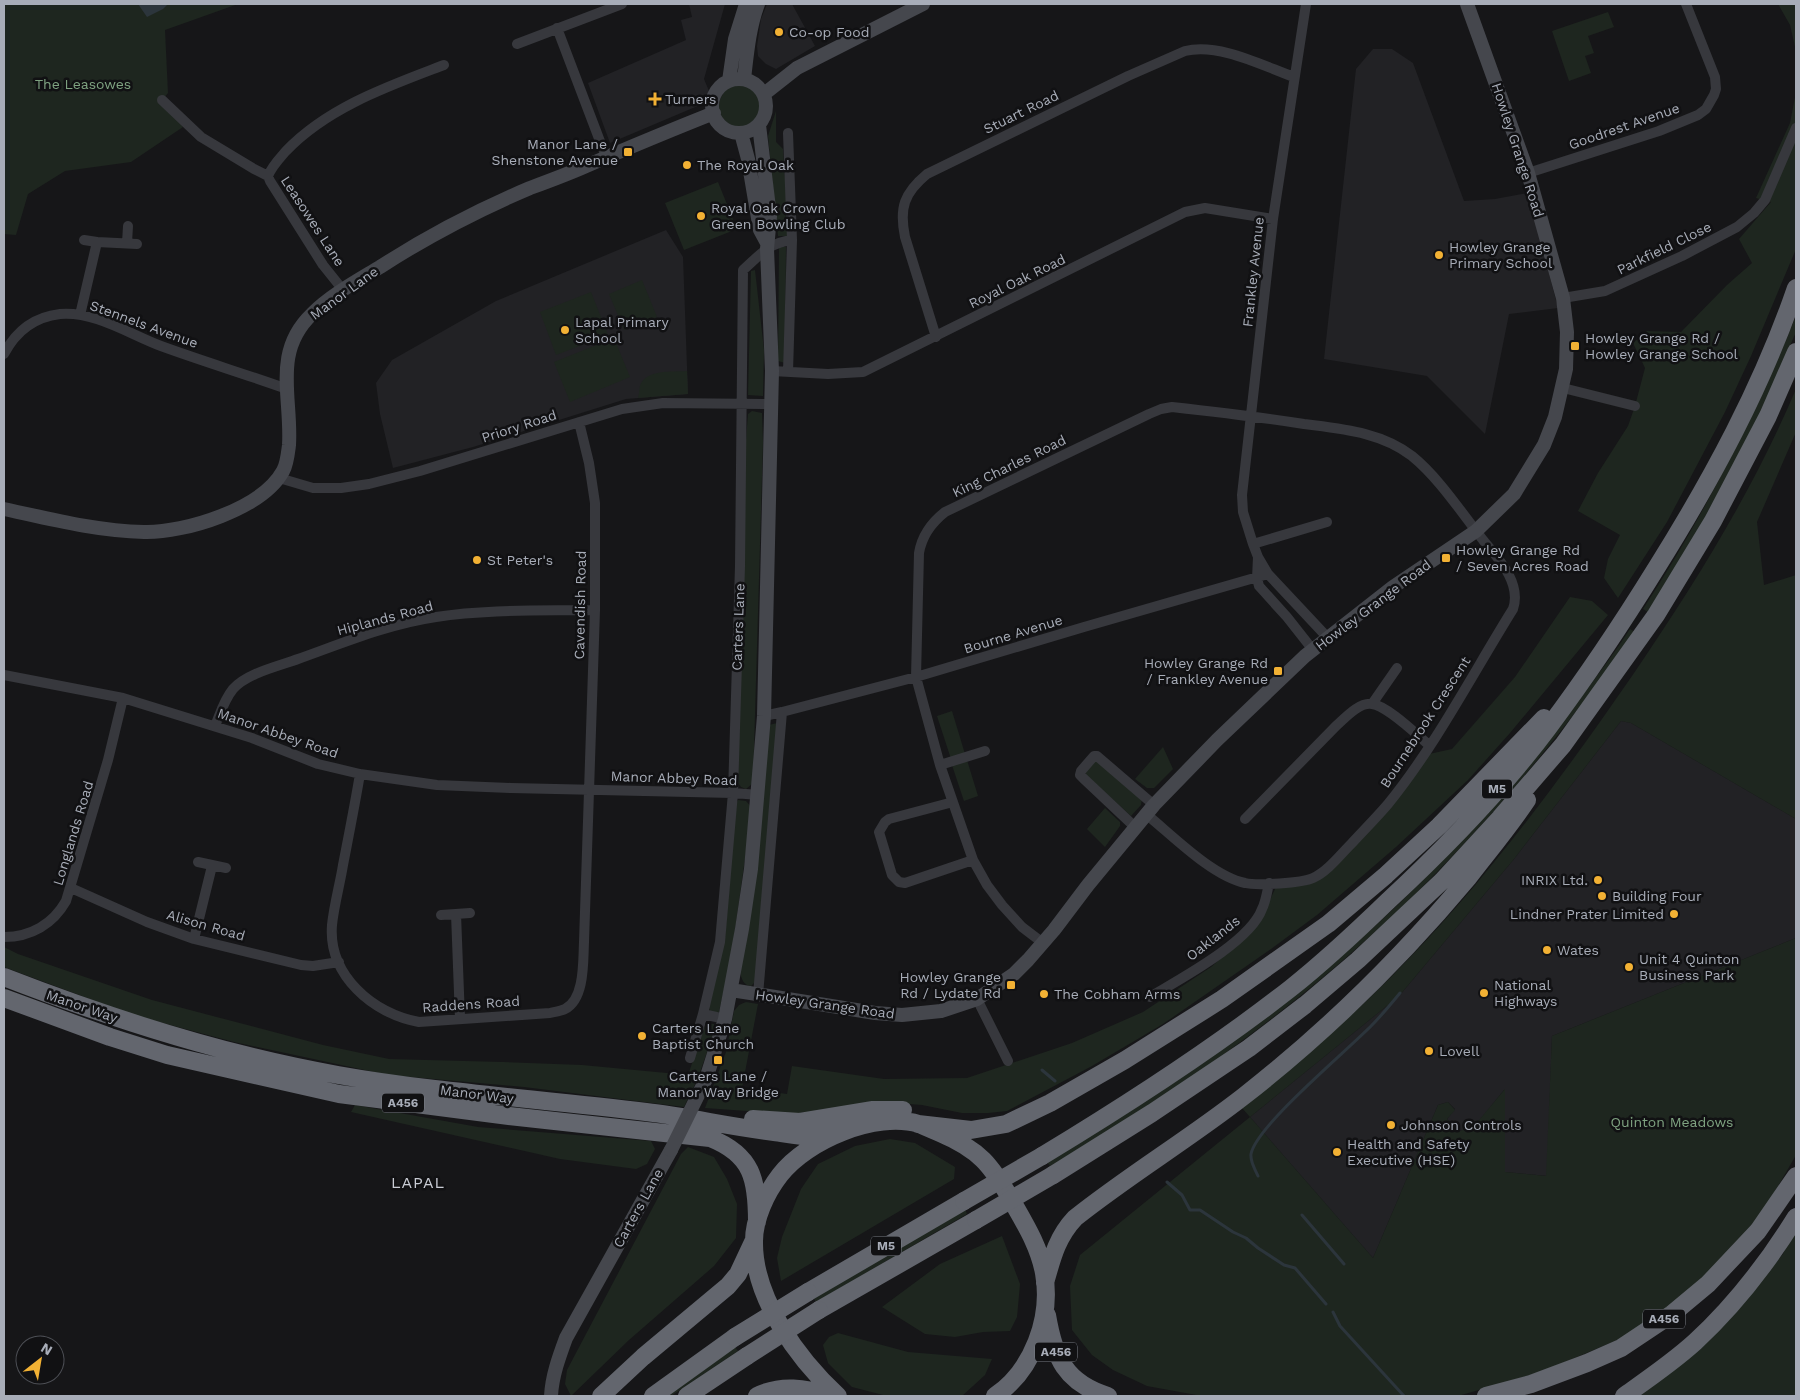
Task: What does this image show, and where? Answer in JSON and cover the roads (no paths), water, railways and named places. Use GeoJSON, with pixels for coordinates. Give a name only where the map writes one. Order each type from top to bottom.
{"type":"FeatureCollection","features":[{"type":"Feature","properties":{"kind":"highway","name":"M5"},"geometry":{"type":"LineString","coordinates":[[653,1396],[735,1337],[808,1292],[1141,1096],[1292,987],[1342,945],[1430,862],[1510,775],[1547,729],[1634,604],[1697,502],[1744,415],[1796,288]]}},
{"type":"Feature","properties":{"kind":"highway","name":"M5"},"geometry":{"type":"LineString","coordinates":[[687,1396],[819,1310],[1053,1175],[1152,1113],[1249,1048],[1313,999],[1358,960],[1442,881],[1563,745],[1656,615],[1713,521],[1768,416],[1796,352]]}},
{"type":"Feature","properties":{"kind":"highway"},"geometry":{"type":"LineString","coordinates":[[601,1396],[728,1286],[738,1274],[771,1188],[781,1174],[799,1157],[842,1132],[880,1122],[898,1121],[961,1130],[1006,1124],[1050,1103],[1125,1060],[1222,999],[1328,924],[1386,875],[1439,826],[1588,672]]}},
{"type":"Feature","properties":{"kind":"highway"},"geometry":{"type":"LineString","coordinates":[[1045,1283],[1054,1250],[1066,1228],[1075,1218],[1244,1096],[1320,1032],[1396,958],[1435,917],[1497,842],[1517,816],[1563,745]]}},
{"type":"Feature","properties":{"kind":"highway","name":"Manor Way"},"geometry":{"type":"LineString","coordinates":[[4,977],[44,993],[174,1037],[337,1075],[417,1087],[648,1112],[803,1136],[820,1136],[842,1132]]}},
{"type":"Feature","properties":{"kind":"highway","name":"Manor Way"},"geometry":{"type":"LineString","coordinates":[[4,998],[110,1037],[167,1055],[339,1094],[509,1116],[710,1138],[730,1148],[746,1163],[754,1178],[757,1195],[754,1258],[763,1292],[800,1356],[819,1379],[838,1396]]}},
{"type":"Feature","properties":{"kind":"highway"},"geometry":{"type":"LineString","coordinates":[[648,1112],[800,1122],[888,1109],[909,1110],[962,1124],[984,1127]]}},
{"type":"Feature","properties":{"kind":"highway"},"geometry":{"type":"LineString","coordinates":[[918,1124],[969,1146],[987,1162],[1034,1241],[1041,1260],[1045,1283],[1046,1308],[1041,1327],[1028,1358],[1010,1384],[995,1396]]}},
{"type":"Feature","properties":{"kind":"highway","name":"A456"},"geometry":{"type":"LineString","coordinates":[[1486,1396],[1531,1384],[1612,1352],[1672,1314],[1708,1284],[1758,1231],[1796,1176]]}},
{"type":"Feature","properties":{"kind":"highway","name":"A456"},"geometry":{"type":"LineString","coordinates":[[1624,1396],[1652,1377],[1708,1329],[1778,1247],[1796,1217]]}},
{"type":"Feature","properties":{"kind":"highway","name":"A456"},"geometry":{"type":"LineString","coordinates":[[1046,1308],[1051,1341],[1062,1366],[1076,1381],[1095,1392],[1108,1396]]}},
{"type":"Feature","properties":{"kind":"highway"},"geometry":{"type":"LineString","coordinates":[[757,1396],[767,1391],[799,1388],[830,1396]]}},
{"type":"Feature","properties":{"kind":"street"},"geometry":{"type":"LineString","coordinates":[[517,44],[622,4]]}},
{"type":"Feature","properties":{"kind":"street"},"geometry":{"type":"LineString","coordinates":[[729,81],[735,39],[746,4]]}},
{"type":"Feature","properties":{"kind":"street"},"geometry":{"type":"LineString","coordinates":[[744,79],[748,42],[758,4]]}},
{"type":"Feature","properties":{"kind":"street"},"geometry":{"type":"LineString","coordinates":[[764,94],[797,68],[923,4]]}},
{"type":"Feature","properties":{"kind":"street","name":"Frankley Avenue"},"geometry":{"type":"LineString","coordinates":[[1306,4],[1273,219],[1242,494],[1243,512],[1253,544],[1268,574],[1328,638]]}},
{"type":"Feature","properties":{"kind":"street","name":"Howley Grange Road"},"geometry":{"type":"LineString","coordinates":[[731,990],[875,1014],[902,1015],[940,1011],[977,999],[1014,974],[1043,943],[1135,826],[1217,740],[1313,650],[1393,587],[1476,531],[1504,505],[1525,479],[1544,445],[1555,417],[1563,388],[1567,354],[1564,298],[1528,173],[1467,4]]}},
{"type":"Feature","properties":{"kind":"street","name":"Goodrest Avenue"},"geometry":{"type":"LineString","coordinates":[[1528,173],[1659,131],[1698,115],[1706,109],[1716,88],[1715,77],[1686,4]]}},
{"type":"Feature","properties":{"kind":"street"},"geometry":{"type":"LineString","coordinates":[[557,28],[606,157]]}},
{"type":"Feature","properties":{"kind":"street","name":"Stuart Road"},"geometry":{"type":"LineString","coordinates":[[936,336],[902,224],[904,205],[908,196],[913,187],[927,174],[1119,80],[1184,51],[1194,49],[1220,51],[1294,77]]}},
{"type":"Feature","properties":{"kind":"street"},"geometry":{"type":"LineString","coordinates":[[268,176],[275,163],[293,143],[331,114],[399,82],[444,65]]}},
{"type":"Feature","properties":{"kind":"street"},"geometry":{"type":"LineString","coordinates":[[744,79],[754,83],[764,94],[766,110],[759,125],[752,130],[741,133],[732,132],[724,128],[714,114],[712,102],[715,94],[723,84],[729,81],[744,79]]}},
{"type":"Feature","properties":{"kind":"street","name":"Leasowes Lane"},"geometry":{"type":"LineString","coordinates":[[162,100],[200,137],[268,176],[323,265],[342,290]]}},
{"type":"Feature","properties":{"kind":"street","name":"Manor Lane"},"geometry":{"type":"LineString","coordinates":[[4,509],[51,520],[108,529],[146,532],[198,523],[244,506],[270,488],[279,478],[286,464],[289,444],[288,357],[292,340],[311,314],[342,290],[458,222],[529,189],[714,114]]}},
{"type":"Feature","properties":{"kind":"street","name":"Carters Lane"},"geometry":{"type":"LineString","coordinates":[[551,1396],[552,1383],[559,1357],[570,1330],[671,1150],[706,1079],[725,1020],[751,869],[759,796],[764,716],[772,404],[767,246],[770,216],[759,125]]}},
{"type":"Feature","properties":{"kind":"street","name":"Parkfield Close"},"geometry":{"type":"LineString","coordinates":[[1564,298],[1605,291],[1682,256],[1737,227],[1754,213],[1765,200],[1796,128]]}},
{"type":"Feature","properties":{"kind":"street","name":"Carters Lane"},"geometry":{"type":"LineString","coordinates":[[741,133],[748,159],[760,230],[767,246]]}},
{"type":"Feature","properties":{"kind":"street"},"geometry":{"type":"LineString","coordinates":[[785,138],[792,240],[788,372]]}},
{"type":"Feature","properties":{"kind":"street","name":"Royal Oak Road"},"geometry":{"type":"LineString","coordinates":[[772,371],[828,374],[863,372],[1185,212],[1205,208],[1273,219]]}},
{"type":"Feature","properties":{"kind":"street"},"geometry":{"type":"LineString","coordinates":[[84,240],[132,244],[128,226]]}},
{"type":"Feature","properties":{"kind":"street"},"geometry":{"type":"LineString","coordinates":[[767,246],[777,242],[792,240]]}},
{"type":"Feature","properties":{"kind":"street"},"geometry":{"type":"LineString","coordinates":[[80,315],[98,242]]}},
{"type":"Feature","properties":{"kind":"street","name":"Carters Lane"},"geometry":{"type":"LineString","coordinates":[[690,1058],[704,1014],[720,942],[733,793],[740,566],[744,270],[767,246]]}},
{"type":"Feature","properties":{"kind":"street","name":"Stennels Avenue"},"geometry":{"type":"LineString","coordinates":[[4,354],[10,342],[34,320],[61,314],[80,315],[94,318],[160,346],[287,389]]}},
{"type":"Feature","properties":{"kind":"street"},"geometry":{"type":"LineString","coordinates":[[1563,388],[1635,406]]}},
{"type":"Feature","properties":{"kind":"street","name":"Priory Road"},"geometry":{"type":"LineString","coordinates":[[279,478],[314,488],[342,488],[369,484],[472,456],[622,410],[662,403],[772,404]]}},
{"type":"Feature","properties":{"kind":"street","name":"King Charles Road"},"geometry":{"type":"LineString","coordinates":[[1043,943],[1022,926],[1002,905],[987,885],[973,860],[940,765],[916,677],[919,553],[923,539],[936,520],[946,512],[1161,409],[1172,407],[1252,415],[1367,433],[1388,442],[1410,455],[1426,469],[1476,531]]}},
{"type":"Feature","properties":{"kind":"street","name":"Cavendish Road"},"geometry":{"type":"LineString","coordinates":[[580,422],[595,503],[595,610],[589,790]]}},
{"type":"Feature","properties":{"kind":"street"},"geometry":{"type":"LineString","coordinates":[[1253,544],[1327,522]]}},
{"type":"Feature","properties":{"kind":"street","name":"Bournebrook Crescent"},"geometry":{"type":"LineString","coordinates":[[1150,809],[1208,865],[1226,876],[1245,883],[1306,881],[1314,878],[1330,865],[1388,804],[1429,745],[1513,609],[1516,601],[1512,580],[1498,558],[1476,531]]}},
{"type":"Feature","properties":{"kind":"street","name":"Frankley Avenue"},"geometry":{"type":"LineString","coordinates":[[1257,578],[1258,557]]}},
{"type":"Feature","properties":{"kind":"street","name":"Bourne Avenue"},"geometry":{"type":"LineString","coordinates":[[764,716],[916,677],[1268,574]]}},
{"type":"Feature","properties":{"kind":"street"},"geometry":{"type":"LineString","coordinates":[[1257,578],[1259,586],[1313,650]]}},
{"type":"Feature","properties":{"kind":"street","name":"Hiplands Road"},"geometry":{"type":"LineString","coordinates":[[215,726],[223,706],[233,689],[241,683],[260,672],[369,634],[434,617],[476,612],[595,610]]}},
{"type":"Feature","properties":{"kind":"street"},"geometry":{"type":"LineString","coordinates":[[1372,704],[1397,668]]}},
{"type":"Feature","properties":{"kind":"street","name":"Manor Abbey Road"},"geometry":{"type":"LineString","coordinates":[[4,675],[123,698],[252,738],[318,764],[360,774],[437,785],[733,793],[759,796]]}},
{"type":"Feature","properties":{"kind":"street","name":"Longlands Road"},"geometry":{"type":"LineString","coordinates":[[4,937],[25,934],[45,925],[61,909],[71,888],[108,760],[123,698]]}},
{"type":"Feature","properties":{"kind":"street"},"geometry":{"type":"LineString","coordinates":[[1245,819],[1349,714],[1362,706],[1372,704],[1402,721],[1429,745]]}},
{"type":"Feature","properties":{"kind":"street"},"geometry":{"type":"LineString","coordinates":[[758,995],[782,712]]}},
{"type":"Feature","properties":{"kind":"street"},"geometry":{"type":"LineString","coordinates":[[940,765],[985,752]]}},
{"type":"Feature","properties":{"kind":"street"},"geometry":{"type":"LineString","coordinates":[[1135,826],[1080,774],[1094,756],[1098,756],[1150,809]]}},
{"type":"Feature","properties":{"kind":"street","name":"Raddens Road"},"geometry":{"type":"LineString","coordinates":[[360,774],[332,926],[338,962],[347,979],[372,1002],[407,1020],[419,1022],[550,1013],[565,1010],[573,1003],[582,980],[589,790]]}},
{"type":"Feature","properties":{"kind":"street"},"geometry":{"type":"LineString","coordinates":[[953,802],[884,822],[879,832],[892,875],[899,882],[905,883],[973,860]]}},
{"type":"Feature","properties":{"kind":"street"},"geometry":{"type":"LineString","coordinates":[[198,862],[226,868]]}},
{"type":"Feature","properties":{"kind":"street"},"geometry":{"type":"LineString","coordinates":[[194,939],[212,866]]}},
{"type":"Feature","properties":{"kind":"street","name":"Oaklands"},"geometry":{"type":"LineString","coordinates":[[1150,997],[1212,960],[1254,923],[1262,910],[1269,883]]}},
{"type":"Feature","properties":{"kind":"street","name":"Alison Road"},"geometry":{"type":"LineString","coordinates":[[71,888],[147,922],[194,939],[313,966],[338,962]]}},
{"type":"Feature","properties":{"kind":"street"},"geometry":{"type":"LineString","coordinates":[[441,914],[470,913]]}},
{"type":"Feature","properties":{"kind":"street"},"geometry":{"type":"LineString","coordinates":[[456,914],[460,1019]]}},
{"type":"Feature","properties":{"kind":"street"},"geometry":{"type":"LineString","coordinates":[[977,999],[1008,1060]]}},
{"type":"Feature","properties":{"kind":"street"},"geometry":{"type":"LineString","coordinates":[[704,1014],[725,1020]]}},
{"type":"Feature","properties":{"kind":"waterway"},"geometry":{"type":"LineString","coordinates":[[1258,1176],[1251,1157],[1257,1141],[1285,1107],[1372,1025],[1400,993]]}},
{"type":"Feature","properties":{"kind":"waterway"},"geometry":{"type":"LineString","coordinates":[[1042,1070],[1055,1081]]}},
{"type":"Feature","properties":{"kind":"waterway"},"geometry":{"type":"LineString","coordinates":[[1167,1182],[1182,1195],[1190,1210],[1200,1210],[1233,1232],[1246,1238],[1284,1265],[1295,1268],[1326,1304]]}},
{"type":"Feature","properties":{"kind":"waterway"},"geometry":{"type":"LineString","coordinates":[[1302,1215],[1344,1264]]}},
{"type":"Feature","properties":{"kind":"waterway"},"geometry":{"type":"LineString","coordinates":[[1333,1312],[1340,1326],[1404,1396]]}},
{"type":"Feature","properties":{"kind":"place","name":"Co-op Food"},"geometry":{"type":"Point","coordinates":[779,32]}},
{"type":"Feature","properties":{"kind":"place","name":"Turners"},"geometry":{"type":"Point","coordinates":[655,99]}},
{"type":"Feature","properties":{"kind":"place","name":"Manor Lane / Shenstone Avenue"},"geometry":{"type":"Point","coordinates":[628,152]}},
{"type":"Feature","properties":{"kind":"place","name":"The Royal Oak"},"geometry":{"type":"Point","coordinates":[687,165]}},
{"type":"Feature","properties":{"kind":"place","name":"Royal Oak Crown Green Bowling Club"},"geometry":{"type":"Point","coordinates":[701,216]}},
{"type":"Feature","properties":{"kind":"place","name":"Howley Grange Primary School"},"geometry":{"type":"Point","coordinates":[1439,255]}},
{"type":"Feature","properties":{"kind":"place","name":"Lapal Primary School"},"geometry":{"type":"Point","coordinates":[565,330]}},
{"type":"Feature","properties":{"kind":"place","name":"Howley Grange Rd / Howley Grange School"},"geometry":{"type":"Point","coordinates":[1575,346]}},
{"type":"Feature","properties":{"kind":"place","name":"Howley Grange Rd / Seven Acres Road"},"geometry":{"type":"Point","coordinates":[1446,558]}},
{"type":"Feature","properties":{"kind":"place","name":"St Peter's"},"geometry":{"type":"Point","coordinates":[477,560]}},
{"type":"Feature","properties":{"kind":"place","name":"Howley Grange Rd / Frankley Avenue"},"geometry":{"type":"Point","coordinates":[1278,671]}},
{"type":"Feature","properties":{"kind":"place","name":"INRIX Ltd."},"geometry":{"type":"Point","coordinates":[1598,880]}},
{"type":"Feature","properties":{"kind":"place","name":"Building Four"},"geometry":{"type":"Point","coordinates":[1602,896]}},
{"type":"Feature","properties":{"kind":"place","name":"Lindner Prater Limited"},"geometry":{"type":"Point","coordinates":[1674,914]}},
{"type":"Feature","properties":{"kind":"place","name":"Wates"},"geometry":{"type":"Point","coordinates":[1547,950]}},
{"type":"Feature","properties":{"kind":"place","name":"Unit 4 Quinton Business Park"},"geometry":{"type":"Point","coordinates":[1629,967]}},
{"type":"Feature","properties":{"kind":"place","name":"Howley Grange Rd / Lydate Rd"},"geometry":{"type":"Point","coordinates":[1011,985]}},
{"type":"Feature","properties":{"kind":"place","name":"National Highways"},"geometry":{"type":"Point","coordinates":[1484,993]}},
{"type":"Feature","properties":{"kind":"place","name":"The Cobham Arms"},"geometry":{"type":"Point","coordinates":[1044,994]}},
{"type":"Feature","properties":{"kind":"place","name":"Carters Lane Baptist Church"},"geometry":{"type":"Point","coordinates":[642,1036]}},
{"type":"Feature","properties":{"kind":"place","name":"Lovell"},"geometry":{"type":"Point","coordinates":[1429,1051]}},
{"type":"Feature","properties":{"kind":"place","name":"Carters Lane / Manor Way Bridge"},"geometry":{"type":"Point","coordinates":[718,1060]}},
{"type":"Feature","properties":{"kind":"place","name":"Johnson Controls"},"geometry":{"type":"Point","coordinates":[1391,1125]}},
{"type":"Feature","properties":{"kind":"place","name":"Health and Safety Executive (HSE)"},"geometry":{"type":"Point","coordinates":[1337,1152]}},
{"type":"Feature","properties":{"kind":"district","name":"LAPAL"},"geometry":{"type":"Point","coordinates":[418,1182]}},
{"type":"Feature","properties":{"kind":"park label","name":"The Leasowes"},"geometry":{"type":"Point","coordinates":[83,84]}},
{"type":"Feature","properties":{"kind":"park label","name":"Quinton Meadows"},"geometry":{"type":"Point","coordinates":[1672,1122]}}]}
